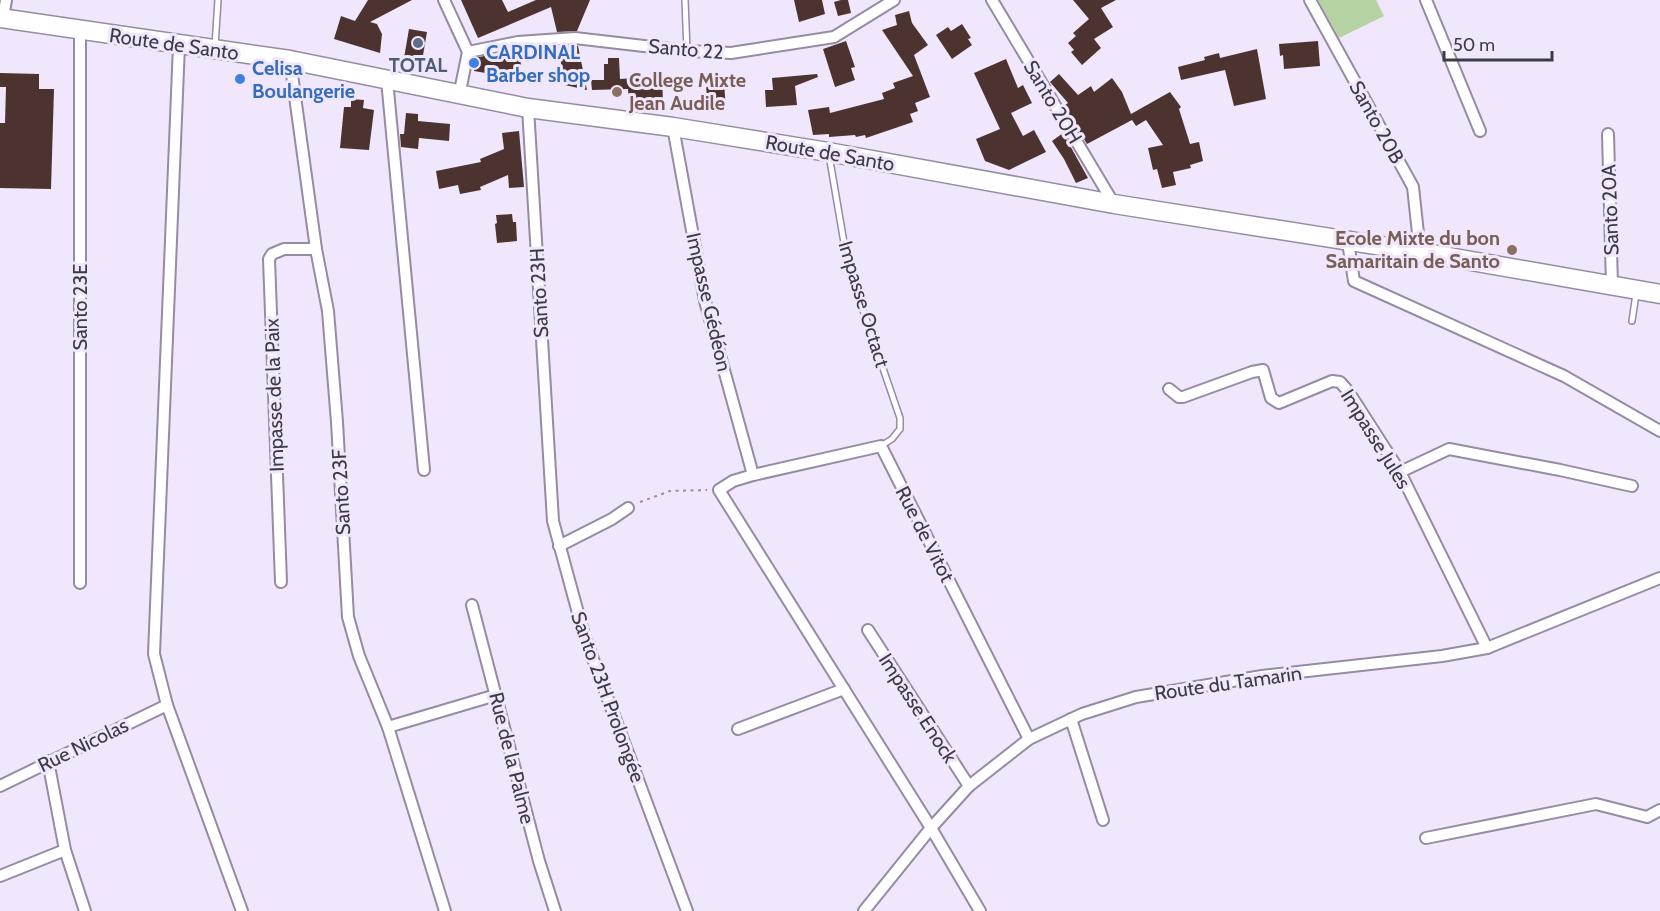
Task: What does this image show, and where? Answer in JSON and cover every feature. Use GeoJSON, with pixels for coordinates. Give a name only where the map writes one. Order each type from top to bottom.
{"type":"FeatureCollection","features":[{"type":"Feature","properties":{"kind":"main road","name":"Route de Santo"},"geometry":{"type":"LineString","coordinates":[[2,18],[290,60],[459,96],[528,108],[673,127],[828,152],[1114,204],[1420,252],[1660,294]]}},
{"type":"Feature","properties":{"kind":"street"},"geometry":{"type":"LineString","coordinates":[[2,18],[6,0]]}},
{"type":"Feature","properties":{"kind":"street"},"geometry":{"type":"LineString","coordinates":[[444,0],[468,52],[459,96]]}},
{"type":"Feature","properties":{"kind":"street","name":"Santo 22"},"geometry":{"type":"LineString","coordinates":[[468,52],[518,42],[575,38],[687,51],[731,53],[834,37],[894,0]]}},
{"type":"Feature","properties":{"kind":"street","name":"Santo 20H"},"geometry":{"type":"LineString","coordinates":[[992,0],[1114,204]]}},
{"type":"Feature","properties":{"kind":"street","name":"Santo 20B"},"geometry":{"type":"LineString","coordinates":[[1310,0],[1413,187],[1420,252]]}},
{"type":"Feature","properties":{"kind":"street"},"geometry":{"type":"LineString","coordinates":[[1426,0],[1480,131]]}},
{"type":"Feature","properties":{"kind":"street","name":"Santo 23E"},"geometry":{"type":"LineString","coordinates":[[80,31],[80,583]]}},
{"type":"Feature","properties":{"kind":"street"},"geometry":{"type":"LineString","coordinates":[[179,45],[154,654],[167,705],[242,911]]}},
{"type":"Feature","properties":{"kind":"street","name":"Santo 23F"},"geometry":{"type":"LineString","coordinates":[[290,60],[316,249],[328,311],[348,617],[359,656],[388,727],[445,911]]}},
{"type":"Feature","properties":{"kind":"street"},"geometry":{"type":"LineString","coordinates":[[387,80],[424,470]]}},
{"type":"Feature","properties":{"kind":"street","name":"Santo 23H"},"geometry":{"type":"LineString","coordinates":[[528,108],[549,478]]}},
{"type":"Feature","properties":{"kind":"street","name":"Impasse Gédéon"},"geometry":{"type":"LineString","coordinates":[[673,127],[705,301],[753,475]]}},
{"type":"Feature","properties":{"kind":"street","name":"Santo 20A"},"geometry":{"type":"LineString","coordinates":[[1608,134],[1612,286]]}},
{"type":"Feature","properties":{"kind":"street"},"geometry":{"type":"LineString","coordinates":[[1348,242],[1354,281],[1564,376],[1660,430]]}},
{"type":"Feature","properties":{"kind":"street","name":"Impasse de la Paix"},"geometry":{"type":"LineString","coordinates":[[281,582],[268,259],[272,254],[284,249],[316,249]]}},
{"type":"Feature","properties":{"kind":"street","name":"Impasse Jules"},"geometry":{"type":"LineString","coordinates":[[1169,389],[1179,397],[1183,397],[1263,370],[1271,398],[1279,403],[1332,381],[1340,382],[1400,472],[1487,648]]}},
{"type":"Feature","properties":{"kind":"street"},"geometry":{"type":"LineString","coordinates":[[881,446],[753,475],[733,481],[719,490],[931,828],[980,911]]}},
{"type":"Feature","properties":{"kind":"street","name":"Rue de Vitot"},"geometry":{"type":"LineString","coordinates":[[881,446],[1029,739]]}},
{"type":"Feature","properties":{"kind":"street"},"geometry":{"type":"LineString","coordinates":[[1400,472],[1449,449],[1632,486]]}},
{"type":"Feature","properties":{"kind":"street","name":"Santo 23H Prolongée"},"geometry":{"type":"LineString","coordinates":[[549,478],[553,521],[584,635],[687,911]]}},
{"type":"Feature","properties":{"kind":"street"},"geometry":{"type":"LineString","coordinates":[[559,546],[632,506]]}},
{"type":"Feature","properties":{"kind":"street","name":"Route du Tamarin"},"geometry":{"type":"LineString","coordinates":[[864,911],[931,828],[969,786],[1029,739],[1071,719],[1136,697],[1262,676],[1442,656],[1487,648],[1660,578]]}},
{"type":"Feature","properties":{"kind":"street","name":"Rue de la Palme"},"geometry":{"type":"LineString","coordinates":[[472,605],[538,861],[555,911]]}},
{"type":"Feature","properties":{"kind":"street","name":"Impasse Enock"},"geometry":{"type":"LineString","coordinates":[[868,630],[969,786]]}},
{"type":"Feature","properties":{"kind":"street"},"geometry":{"type":"LineString","coordinates":[[738,729],[844,689]]}},
{"type":"Feature","properties":{"kind":"street"},"geometry":{"type":"LineString","coordinates":[[388,727],[496,695]]}},
{"type":"Feature","properties":{"kind":"street","name":"Rue Nicolas"},"geometry":{"type":"LineString","coordinates":[[0,786],[167,705]]}},
{"type":"Feature","properties":{"kind":"street"},"geometry":{"type":"LineString","coordinates":[[1071,719],[1103,820]]}},
{"type":"Feature","properties":{"kind":"street"},"geometry":{"type":"LineString","coordinates":[[48,761],[65,850],[85,911]]}},
{"type":"Feature","properties":{"kind":"street"},"geometry":{"type":"LineString","coordinates":[[1426,838],[1596,804],[1647,817],[1660,810]]}},
{"type":"Feature","properties":{"kind":"street"},"geometry":{"type":"LineString","coordinates":[[0,876],[65,850]]}},
{"type":"Feature","properties":{"kind":"lane"},"geometry":{"type":"LineString","coordinates":[[214,50],[218,0]]}},
{"type":"Feature","properties":{"kind":"lane"},"geometry":{"type":"LineString","coordinates":[[685,0],[687,51]]}},
{"type":"Feature","properties":{"kind":"lane","name":"Impasse Octact"},"geometry":{"type":"LineString","coordinates":[[828,152],[848,266],[900,418],[900,429],[892,439],[881,446]]}},
{"type":"Feature","properties":{"kind":"lane"},"geometry":{"type":"LineString","coordinates":[[1632,321],[1637,290]]}},
{"type":"Feature","properties":{"kind":"path"},"geometry":{"type":"LineString","coordinates":[[632,506],[670,491],[719,490]]}},
{"type":"Feature","properties":{"kind":"green space"},"geometry":{"type":"Polygon","coordinates":[[[1318,0],[1376,0],[1384,16],[1339,38],[1318,0]]]}},
{"type":"Feature","properties":{"kind":"building"},"geometry":{"type":"Polygon","coordinates":[[[368,0],[412,0],[370,22],[377,24],[382,34],[380,53],[334,39],[341,16],[355,21],[368,0]]]}},
{"type":"Feature","properties":{"kind":"building"},"geometry":{"type":"Polygon","coordinates":[[[461,0],[502,0],[508,12],[536,0],[590,0],[577,31],[557,32],[551,7],[478,38],[461,0]]]}},
{"type":"Feature","properties":{"kind":"building"},"geometry":{"type":"Polygon","coordinates":[[[794,0],[822,0],[825,14],[799,22],[794,0]]]}},
{"type":"Feature","properties":{"kind":"building"},"geometry":{"type":"Polygon","coordinates":[[[848,0],[851,13],[838,16],[834,2],[848,0]]]}},
{"type":"Feature","properties":{"kind":"building"},"geometry":{"type":"Polygon","coordinates":[[[1073,0],[1116,0],[1101,8],[1113,27],[1094,39],[1101,48],[1082,65],[1071,52],[1074,50],[1068,43],[1076,36],[1073,33],[1089,19],[1073,0]]]}},
{"type":"Feature","properties":{"kind":"building"},"geometry":{"type":"Polygon","coordinates":[[[909,11],[912,23],[928,45],[914,55],[930,97],[915,103],[918,111],[910,114],[913,122],[866,138],[865,135],[829,137],[829,134],[813,135],[808,110],[829,107],[830,113],[884,99],[882,93],[895,88],[893,83],[913,76],[882,30],[897,25],[895,15],[909,11]]]}},
{"type":"Feature","properties":{"kind":"building"},"geometry":{"type":"Polygon","coordinates":[[[962,24],[971,38],[968,39],[972,45],[952,59],[936,35],[948,27],[951,31],[962,24]]]}},
{"type":"Feature","properties":{"kind":"building"},"geometry":{"type":"Polygon","coordinates":[[[409,29],[427,32],[422,61],[404,58],[409,29]]]}},
{"type":"Feature","properties":{"kind":"building"},"geometry":{"type":"Polygon","coordinates":[[[846,41],[855,67],[851,68],[855,80],[835,87],[823,49],[846,41]]]}},
{"type":"Feature","properties":{"kind":"building"},"geometry":{"type":"Polygon","coordinates":[[[1318,41],[1320,66],[1284,69],[1279,44],[1318,41]]]}},
{"type":"Feature","properties":{"kind":"building"},"geometry":{"type":"Polygon","coordinates":[[[578,46],[587,90],[565,85],[560,58],[547,60],[543,48],[578,46]]]}},
{"type":"Feature","properties":{"kind":"building"},"geometry":{"type":"Polygon","coordinates":[[[520,49],[521,68],[504,71],[503,76],[474,71],[474,58],[520,49]]]}},
{"type":"Feature","properties":{"kind":"building"},"geometry":{"type":"Polygon","coordinates":[[[1257,49],[1266,99],[1234,106],[1225,70],[1181,80],[1178,67],[1205,60],[1204,57],[1219,53],[1220,58],[1257,49]]]}},
{"type":"Feature","properties":{"kind":"building"},"geometry":{"type":"Polygon","coordinates":[[[608,58],[619,58],[620,79],[662,76],[663,102],[629,105],[628,89],[592,90],[591,80],[604,80],[604,64],[608,64],[608,58]]]}},
{"type":"Feature","properties":{"kind":"building"},"geometry":{"type":"Polygon","coordinates":[[[1006,59],[1018,88],[1023,85],[1032,103],[1011,113],[1023,136],[1034,130],[1046,152],[1009,170],[985,161],[976,139],[1000,129],[974,73],[1006,59]]]}},
{"type":"Feature","properties":{"kind":"building"},"geometry":{"type":"Polygon","coordinates":[[[0,73],[39,74],[39,89],[54,89],[51,189],[0,188],[0,123],[5,123],[6,87],[0,87],[0,73]]]}},
{"type":"Feature","properties":{"kind":"building"},"geometry":{"type":"Polygon","coordinates":[[[817,74],[818,77],[795,86],[797,105],[766,107],[765,90],[773,90],[772,78],[817,74]]]}},
{"type":"Feature","properties":{"kind":"building"},"geometry":{"type":"Polygon","coordinates":[[[1059,74],[1078,95],[1091,86],[1094,92],[1112,78],[1122,92],[1131,114],[1170,92],[1181,107],[1179,109],[1190,144],[1199,142],[1203,161],[1190,165],[1191,168],[1173,172],[1176,185],[1162,188],[1157,169],[1153,170],[1148,148],[1163,145],[1146,120],[1136,126],[1132,120],[1087,144],[1064,106],[1068,103],[1050,82],[1059,74]]]}},
{"type":"Feature","properties":{"kind":"building"},"geometry":{"type":"Polygon","coordinates":[[[724,83],[726,109],[708,110],[706,85],[724,83]]]}},
{"type":"Feature","properties":{"kind":"building"},"geometry":{"type":"Polygon","coordinates":[[[351,99],[364,100],[363,108],[374,110],[369,150],[340,148],[344,107],[351,107],[351,99]]]}},
{"type":"Feature","properties":{"kind":"building"},"geometry":{"type":"Polygon","coordinates":[[[406,113],[418,114],[418,121],[450,124],[449,141],[419,138],[418,149],[401,147],[400,134],[404,134],[406,113]]]}},
{"type":"Feature","properties":{"kind":"building"},"geometry":{"type":"Polygon","coordinates":[[[519,131],[524,187],[509,188],[508,175],[480,187],[481,190],[460,194],[458,185],[439,189],[436,171],[481,162],[480,159],[504,149],[502,133],[519,131]]]}},
{"type":"Feature","properties":{"kind":"building"},"geometry":{"type":"Polygon","coordinates":[[[1063,133],[1088,178],[1076,183],[1052,141],[1063,133]]]}},
{"type":"Feature","properties":{"kind":"building"},"geometry":{"type":"Polygon","coordinates":[[[512,214],[513,222],[516,222],[517,241],[497,243],[496,215],[512,214]]]}},
{"type":"Feature","properties":{"kind":"place","name":"TOTAL"},"geometry":{"type":"Point","coordinates":[418,43]}},
{"type":"Feature","properties":{"kind":"place","name":"CARDINAL Barber shop"},"geometry":{"type":"Point","coordinates":[474,63]}},
{"type":"Feature","properties":{"kind":"place","name":"Celisa Boulangerie"},"geometry":{"type":"Point","coordinates":[240,79]}},
{"type":"Feature","properties":{"kind":"place","name":"College Mixte Jean Audile"},"geometry":{"type":"Point","coordinates":[617,92]}},
{"type":"Feature","properties":{"kind":"place","name":"Ecole Mixte du bon Samaritain de Santo"},"geometry":{"type":"Point","coordinates":[1512,250]}}]}
